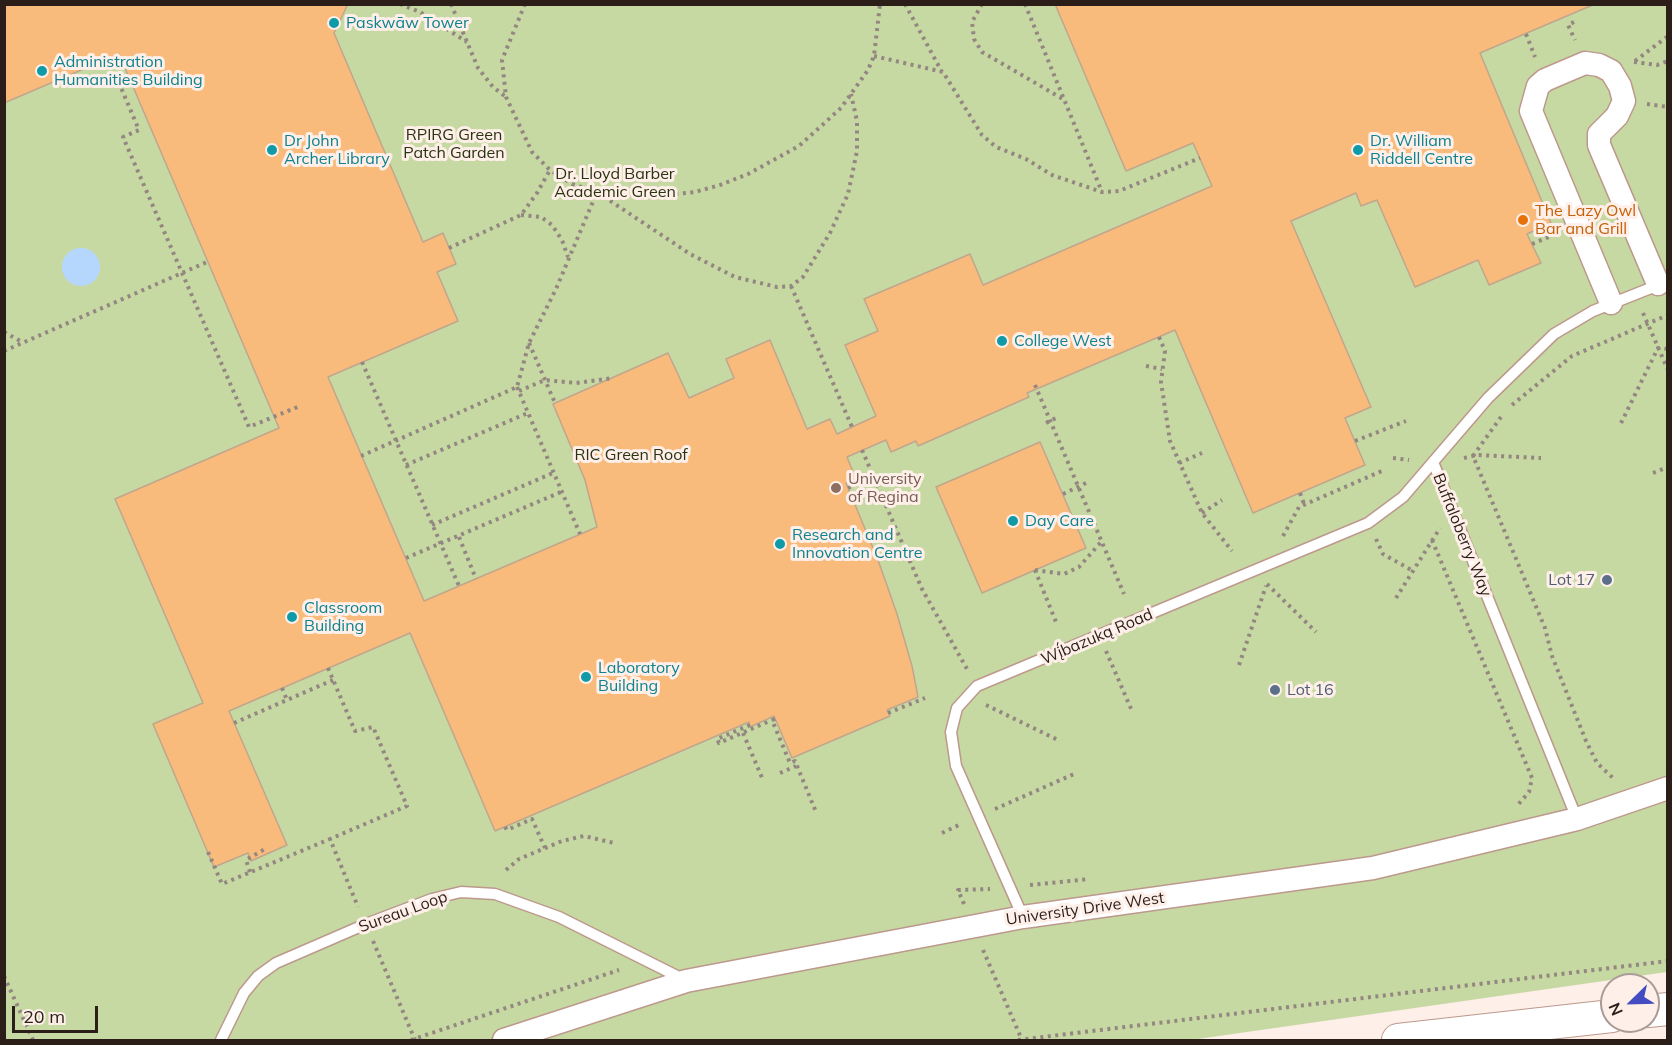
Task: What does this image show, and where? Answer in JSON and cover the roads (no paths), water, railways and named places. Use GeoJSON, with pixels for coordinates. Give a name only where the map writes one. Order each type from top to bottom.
{"type":"FeatureCollection","features":[{"type":"Feature","properties":{"kind":"main road"},"geometry":{"type":"LineString","coordinates":[[1398,1041],[1600,1017]]}},
{"type":"Feature","properties":{"kind":"street"},"geometry":{"type":"LineString","coordinates":[[1611,303],[1531,111],[1538,86],[1545,80],[1585,63],[1599,65],[1611,71],[1620,86],[1624,101],[1617,116],[1599,134],[1599,145],[1663,283]]}},
{"type":"Feature","properties":{"kind":"street","name":"University Drive West"},"geometry":{"type":"LineString","coordinates":[[504,1041],[686,981],[1023,917],[1373,868],[1577,819],[1668,788]]}},
{"type":"Feature","properties":{"kind":"lane","name":"Buffaloberry Way"},"geometry":{"type":"LineString","coordinates":[[1577,819],[1433,462],[1488,398],[1554,334],[1611,303],[1663,283]]}},
{"type":"Feature","properties":{"kind":"lane","name":"Wį́bazuką Road"},"geometry":{"type":"LineString","coordinates":[[1023,917],[956,766],[951,732],[957,708],[977,686],[1368,523],[1403,497],[1433,462]]}},
{"type":"Feature","properties":{"kind":"lane","name":"Sureau Loop"},"geometry":{"type":"LineString","coordinates":[[222,1041],[244,993],[258,976],[276,963],[366,924],[432,899],[461,892],[495,894],[559,917],[686,981]]}},
{"type":"Feature","properties":{"kind":"water"},"geometry":{"type":"Polygon","coordinates":[[[81,248],[88,249],[94,254],[99,260],[99,274],[94,280],[88,285],[81,286],[74,285],[68,280],[63,274],[62,267],[63,260],[68,254],[74,249],[81,248]]]}},
{"type":"Feature","properties":{"kind":"place","name":"Paskwāw Tower"},"geometry":{"type":"Point","coordinates":[334,23]}},
{"type":"Feature","properties":{"kind":"place","name":"Administration Humanities Building"},"geometry":{"type":"Point","coordinates":[42,71]}},
{"type":"Feature","properties":{"kind":"place","name":"Dr John Archer Library"},"geometry":{"type":"Point","coordinates":[272,150]}},
{"type":"Feature","properties":{"kind":"place","name":"Dr. William Riddell Centre"},"geometry":{"type":"Point","coordinates":[1358,150]}},
{"type":"Feature","properties":{"kind":"place","name":"The Lazy Owl Bar and Grill"},"geometry":{"type":"Point","coordinates":[1523,220]}},
{"type":"Feature","properties":{"kind":"place","name":"College West"},"geometry":{"type":"Point","coordinates":[1002,341]}},
{"type":"Feature","properties":{"kind":"place","name":"University of Regina"},"geometry":{"type":"Point","coordinates":[836,488]}},
{"type":"Feature","properties":{"kind":"place","name":"Day Care"},"geometry":{"type":"Point","coordinates":[1013,521]}},
{"type":"Feature","properties":{"kind":"place","name":"Research and Innovation Centre"},"geometry":{"type":"Point","coordinates":[780,544]}},
{"type":"Feature","properties":{"kind":"place","name":"Lot 17"},"geometry":{"type":"Point","coordinates":[1607,580]}},
{"type":"Feature","properties":{"kind":"place","name":"Classroom Building"},"geometry":{"type":"Point","coordinates":[292,617]}},
{"type":"Feature","properties":{"kind":"place","name":"Laboratory Building"},"geometry":{"type":"Point","coordinates":[586,677]}},
{"type":"Feature","properties":{"kind":"place","name":"Lot 16"},"geometry":{"type":"Point","coordinates":[1275,690]}},
{"type":"Feature","properties":{"kind":"park label","name":"RPIRG Green Patch Garden"},"geometry":{"type":"Point","coordinates":[454,144]}},
{"type":"Feature","properties":{"kind":"park label","name":"Dr. Lloyd Barber Academic Green"},"geometry":{"type":"Point","coordinates":[615,183]}},
{"type":"Feature","properties":{"kind":"park label","name":"RIC Green Roof"},"geometry":{"type":"Point","coordinates":[631,455]}}]}
